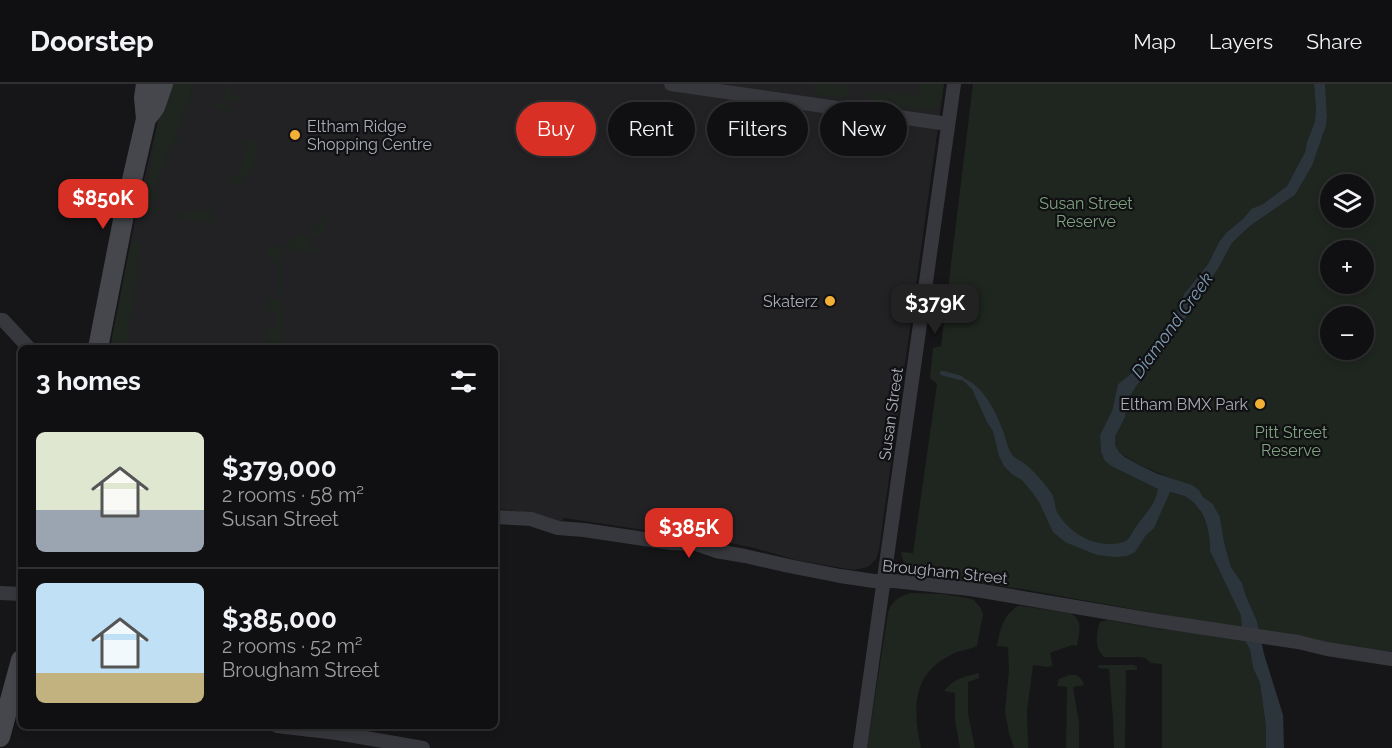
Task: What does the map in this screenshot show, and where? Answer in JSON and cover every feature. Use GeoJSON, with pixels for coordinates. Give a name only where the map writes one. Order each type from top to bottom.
{"type":"FeatureCollection","features":[{"type":"Feature","properties":{"kind":"main road"},"geometry":{"type":"LineString","coordinates":[[99,345],[124,215],[146,119],[144,98],[146,84]]}},
{"type":"Feature","properties":{"kind":"main road"},"geometry":{"type":"LineString","coordinates":[[146,119],[155,107],[162,84]]}},
{"type":"Feature","properties":{"kind":"main road"},"geometry":{"type":"LineString","coordinates":[[0,737],[18,681]]}},
{"type":"Feature","properties":{"kind":"street"},"geometry":{"type":"LineString","coordinates":[[671,84],[948,124]]}},
{"type":"Feature","properties":{"kind":"street","name":"Susan Street"},"geometry":{"type":"LineString","coordinates":[[860,748],[954,84]]}},
{"type":"Feature","properties":{"kind":"street"},"geometry":{"type":"LineString","coordinates":[[0,320],[3,320],[26,345]]}},
{"type":"Feature","properties":{"kind":"street","name":"Brougham Street"},"geometry":{"type":"LineString","coordinates":[[498,517],[531,519],[558,528],[671,543],[696,544],[716,551],[753,557],[789,567],[870,580],[970,590],[1392,659]]}},
{"type":"Feature","properties":{"kind":"street"},"geometry":{"type":"LineString","coordinates":[[0,593],[18,594]]}},
{"type":"Feature","properties":{"kind":"street"},"geometry":{"type":"LineString","coordinates":[[303,729],[423,748]]}},
{"type":"Feature","properties":{"kind":"shaded area"},"geometry":{"type":"Polygon","coordinates":[[[167,84],[944,84],[879,550],[876,559],[864,568],[854,570],[796,560],[725,542],[721,545],[697,538],[564,518],[560,522],[535,514],[498,508],[498,345],[111,345],[138,205],[167,84]]]}},
{"type":"Feature","properties":{"kind":"green space"},"geometry":{"type":"Polygon","coordinates":[[[167,84],[192,84],[190,98],[199,102],[189,101],[174,138],[184,143],[173,141],[154,192],[165,196],[154,196],[152,207],[163,209],[153,212],[146,207],[145,200],[158,121],[167,84]]]}},
{"type":"Feature","properties":{"kind":"green space"},"geometry":{"type":"Polygon","coordinates":[[[227,84],[231,84],[230,94],[243,96],[242,101],[227,99],[226,109],[237,111],[235,114],[216,107],[214,104],[224,104],[227,84]]]}},
{"type":"Feature","properties":{"kind":"green space"},"geometry":{"type":"Polygon","coordinates":[[[814,84],[849,87],[844,98],[814,94],[814,84]]]}},
{"type":"Feature","properties":{"kind":"green space"},"geometry":{"type":"Polygon","coordinates":[[[921,84],[944,84],[941,101],[934,109],[907,108],[907,102],[869,102],[868,93],[883,95],[884,92],[919,96],[921,84]]]}},
{"type":"Feature","properties":{"kind":"green space","name":"Susan Street Reserve"},"geometry":{"type":"Polygon","coordinates":[[[973,84],[1314,84],[1315,121],[1305,152],[1287,186],[1263,204],[1251,209],[1219,242],[1208,264],[1184,294],[1179,308],[1167,327],[1137,369],[1118,384],[1112,411],[1100,435],[1101,452],[1113,467],[1158,489],[1187,497],[1198,507],[1208,527],[1211,539],[1210,551],[1241,616],[1242,629],[1022,589],[918,574],[904,563],[901,552],[913,553],[937,384],[930,378],[933,348],[941,346],[973,84]]]}},
{"type":"Feature","properties":{"kind":"green space","name":"Eltham BMX Park"},"geometry":{"type":"Polygon","coordinates":[[[1325,84],[1392,84],[1392,652],[1259,632],[1242,583],[1231,567],[1220,517],[1213,504],[1203,497],[1199,490],[1137,464],[1119,452],[1115,445],[1115,437],[1125,417],[1128,399],[1137,385],[1182,324],[1232,243],[1250,226],[1295,195],[1312,166],[1326,126],[1325,84]]]}},
{"type":"Feature","properties":{"kind":"green space"},"geometry":{"type":"Polygon","coordinates":[[[239,139],[257,141],[254,168],[235,187],[225,177],[236,180],[249,144],[239,139]]]}},
{"type":"Feature","properties":{"kind":"green space"},"geometry":{"type":"Polygon","coordinates":[[[216,203],[218,205],[208,215],[216,224],[174,217],[201,212],[216,203]]]}},
{"type":"Feature","properties":{"kind":"green space"},"geometry":{"type":"Polygon","coordinates":[[[326,217],[323,237],[312,235],[313,226],[326,217]]]}},
{"type":"Feature","properties":{"kind":"green space"},"geometry":{"type":"Polygon","coordinates":[[[299,236],[311,238],[310,247],[321,249],[320,253],[281,248],[299,236]]]}},
{"type":"Feature","properties":{"kind":"green space"},"geometry":{"type":"Polygon","coordinates":[[[134,241],[141,242],[126,345],[115,345],[112,338],[130,247],[134,241]]]}},
{"type":"Feature","properties":{"kind":"green space"},"geometry":{"type":"Polygon","coordinates":[[[269,246],[281,248],[281,345],[266,341],[265,328],[275,329],[278,312],[266,310],[268,300],[279,299],[278,262],[271,261],[271,258],[267,257],[269,246]]]}},
{"type":"Feature","properties":{"kind":"green space"},"geometry":{"type":"Polygon","coordinates":[[[911,593],[944,594],[973,599],[983,614],[977,646],[954,653],[928,672],[922,683],[916,707],[921,748],[867,748],[888,612],[896,600],[911,593]]]}},
{"type":"Feature","properties":{"kind":"green space"},"geometry":{"type":"Polygon","coordinates":[[[1018,606],[1070,613],[1077,619],[1080,627],[1077,646],[1072,645],[1050,653],[1053,666],[1033,665],[1027,711],[1028,748],[1014,748],[1009,733],[1005,711],[1009,671],[1008,647],[997,646],[1006,618],[1018,606]]]}},
{"type":"Feature","properties":{"kind":"green space"},"geometry":{"type":"Polygon","coordinates":[[[1107,620],[1245,639],[1260,683],[1266,727],[1266,748],[1162,748],[1162,664],[1151,663],[1145,658],[1138,657],[1104,657],[1097,645],[1097,636],[1100,622],[1107,620]]]}},
{"type":"Feature","properties":{"kind":"green space"},"geometry":{"type":"Polygon","coordinates":[[[1099,665],[1134,665],[1137,667],[1137,670],[1126,670],[1125,748],[1114,748],[1109,669],[1098,668],[1099,665]]]}},
{"type":"Feature","properties":{"kind":"green space"},"geometry":{"type":"Polygon","coordinates":[[[979,673],[979,678],[968,682],[968,714],[975,748],[960,748],[955,720],[955,693],[944,691],[956,681],[979,673]]]}},
{"type":"Feature","properties":{"kind":"green space"},"geometry":{"type":"Polygon","coordinates":[[[1069,675],[1078,677],[1084,685],[1073,687],[1079,723],[1079,748],[1066,748],[1067,687],[1057,686],[1059,679],[1069,675]]]}},
{"type":"Feature","properties":{"kind":"water","name":"Diamond Creek"},"geometry":{"type":"Polygon","coordinates":[[[1314,84],[1325,84],[1327,117],[1312,166],[1295,195],[1250,226],[1232,243],[1182,324],[1128,399],[1125,417],[1115,437],[1115,445],[1125,457],[1158,474],[1192,485],[1213,504],[1220,517],[1231,567],[1242,583],[1257,621],[1264,654],[1283,715],[1284,748],[1266,748],[1266,727],[1260,683],[1253,668],[1250,650],[1242,634],[1241,616],[1210,551],[1208,529],[1199,509],[1188,498],[1170,492],[1154,528],[1146,535],[1135,552],[1127,556],[1097,555],[1065,542],[1053,532],[1032,492],[1022,480],[1004,466],[993,431],[972,389],[958,376],[974,384],[986,397],[1000,423],[1011,453],[1032,470],[1050,491],[1057,512],[1067,525],[1079,535],[1094,542],[1112,544],[1127,540],[1152,505],[1158,489],[1113,467],[1105,461],[1101,452],[1100,435],[1112,411],[1118,384],[1137,369],[1167,327],[1179,308],[1184,294],[1208,264],[1226,233],[1251,209],[1263,204],[1287,186],[1305,152],[1315,121],[1314,84]]]}},
{"type":"Feature","properties":{"kind":"waterway"},"geometry":{"type":"LineString","coordinates":[[942,373],[961,378]]}},
{"type":"Feature","properties":{"kind":"place","name":"Eltham Ridge Shopping Centre"},"geometry":{"type":"Point","coordinates":[295,135]}},
{"type":"Feature","properties":{"kind":"place","name":"Skaterz"},"geometry":{"type":"Point","coordinates":[830,301]}},
{"type":"Feature","properties":{"kind":"place","name":"Eltham BMX Park"},"geometry":{"type":"Point","coordinates":[1260,404]}},
{"type":"Feature","properties":{"kind":"park label","name":"Pitt Street Reserve"},"geometry":{"type":"Point","coordinates":[1291,441]}}]}
